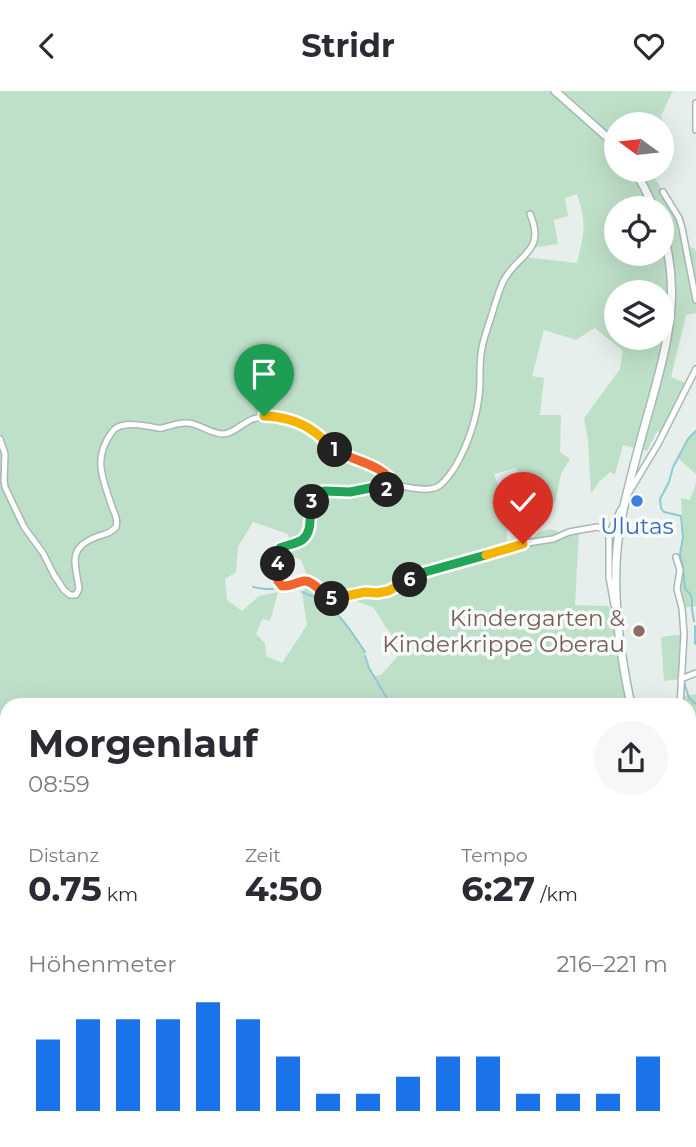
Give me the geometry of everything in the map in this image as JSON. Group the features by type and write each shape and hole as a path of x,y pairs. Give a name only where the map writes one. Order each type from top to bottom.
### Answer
{"main road":[{"path":"555,91 604,134"},
{"path":"630,698 617,615 619,537 627,496 666,348 671,318 670,266"}],"street":[{"path":"696,103 696,130"},
{"path":"663,192 682,227 696,300"},
{"path":"530,214 535,227 535,239 504,280 484,338 480,393 475,418 457,463 444,482 430,489 395,485 386,490 370,488 350,492 320,492 312,501 306,537 279,550 278,577 280,584 288,587 305,580 311,582 330,599 336,599 365,592 388,591 425,572 514,545 553,539 569,532 597,527 610,531"},
{"path":"617,615 609,577 610,531 696,369"},
{"path":"0,439 5,454 4,481 19,517 64,590 73,595 76,595 79,589 74,564 76,551 87,541 111,532 116,527 116,517 99,460 106,441 113,430 121,425 144,425 159,429 188,423 222,434 230,433 253,418 282,418 311,429 332,448 377,468 395,485"},
{"path":"676,557 680,570 677,589 684,634 680,698"},
{"path":"681,679 696,673"}],"green space":[{"path":"0,91 673,91 663,112 604,112 604,182 657,182 666,196 604,196 604,266 674,266 674,210 679,218 686,246 694,248 696,252 696,286 693,286 696,313 686,315 671,377 688,384 664,434 657,431 647,451 623,445 615,474 610,472 591,494 584,418 620,369 622,350 674,350 674,280 604,280 604,335 595,328 576,340 544,330 532,376 544,378 540,415 561,415 560,452 570,459 561,474 555,503 515,468 494,474 508,511 507,540 534,537 539,532 551,529 559,532 579,530 575,605 608,606 617,615 630,698 0,698 0,444 3,457 2,483 26,535 6,483 5,447 0,434","holes":["577,194 582,213 583,236 577,263 524,257 530,248 558,244 554,220 568,216 565,198","253,522 288,534 292,556 301,560 310,584 302,592 307,625 282,663 266,656 265,643 256,634 262,619 270,621 278,592 259,596 242,611 227,600 225,579 236,572 238,547","346,597 374,608 403,650 381,675 374,676 366,662 364,649 338,613 323,603"]},
{"path":"696,431 696,474 678,458 688,439"},
{"path":"696,483 696,606 682,608 678,594 683,537 681,498 690,500"},
{"path":"684,634 681,679 664,681 661,637"},
{"path":"696,694 696,698 684,698"}],"waterway":[{"path":"694,621 691,595 685,589 680,554 683,537 681,516 664,512 660,499 673,467 688,439 696,431"},
{"path":"253,587 273,589"},
{"path":"302,592 332,609 365,652"},
{"path":"695,626 695,644"},
{"path":"365,656 387,698"},
{"path":"684,682 689,698"},
{"path":"696,723 696,730"}],"place":[{"name":"Ulutas","path":"637,501"},
{"name":"Kindergarten & Kinderkrippe Oberau","path":"639,631"}],"route":[{"path":"264,416 290,420 311,429 332,448 377,468 395,485 386,490 370,488 350,492 320,492 312,501 306,537 280,548 278,552 278,581 282,586 288,587 305,580 330,599 365,592 377,593 388,591 425,572 523,544"}]}
